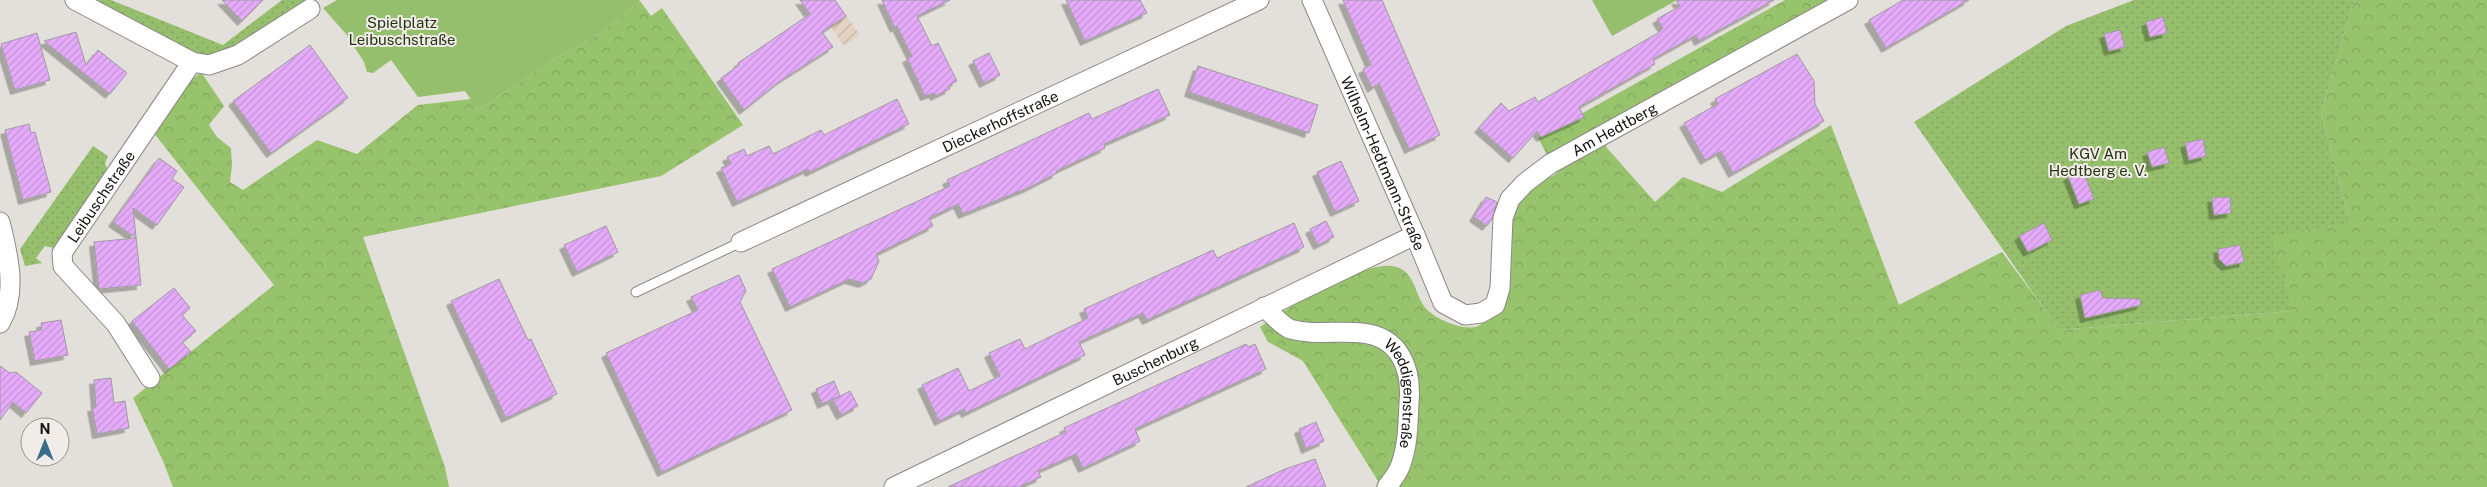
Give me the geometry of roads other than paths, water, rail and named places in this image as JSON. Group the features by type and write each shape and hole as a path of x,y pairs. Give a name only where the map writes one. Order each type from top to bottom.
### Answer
{"street":[{"path":"75,0 192,62 209,65 238,55 310,9"},
{"name":"Dieckerhoffstraße","path":"741,242 1259,0"},
{"name":"Wilhelm-Hedtmann-Straße","path":"1312,0 1443,303 1465,315"},
{"name":"Am Hedtberg","path":"1465,315 1480,313 1494,305 1500,288 1504,218 1510,199 1525,183 1550,164 1848,0"},
{"name":"Leibuschstraße","path":"150,378 116,324 63,266 62,253 192,62"},
{"path":"0,222 8,250 9,290 6,313 0,323"},
{"name":"Buschenburg","path":"894,487 1415,235"},
{"name":"Weddigenstraße","path":"1264,307 1288,328 1310,333 1363,333 1380,337 1393,346 1404,360 1409,374 1410,394 1407,440 1401,465 1387,487"}],"lane":[{"path":"636,292 741,242"}],"park label":[{"name":"Spielplatz Leibuschstraße","path":"402,30"},
{"name":"KGV Am Hedtberg e. V.","path":"2098,162"}]}
